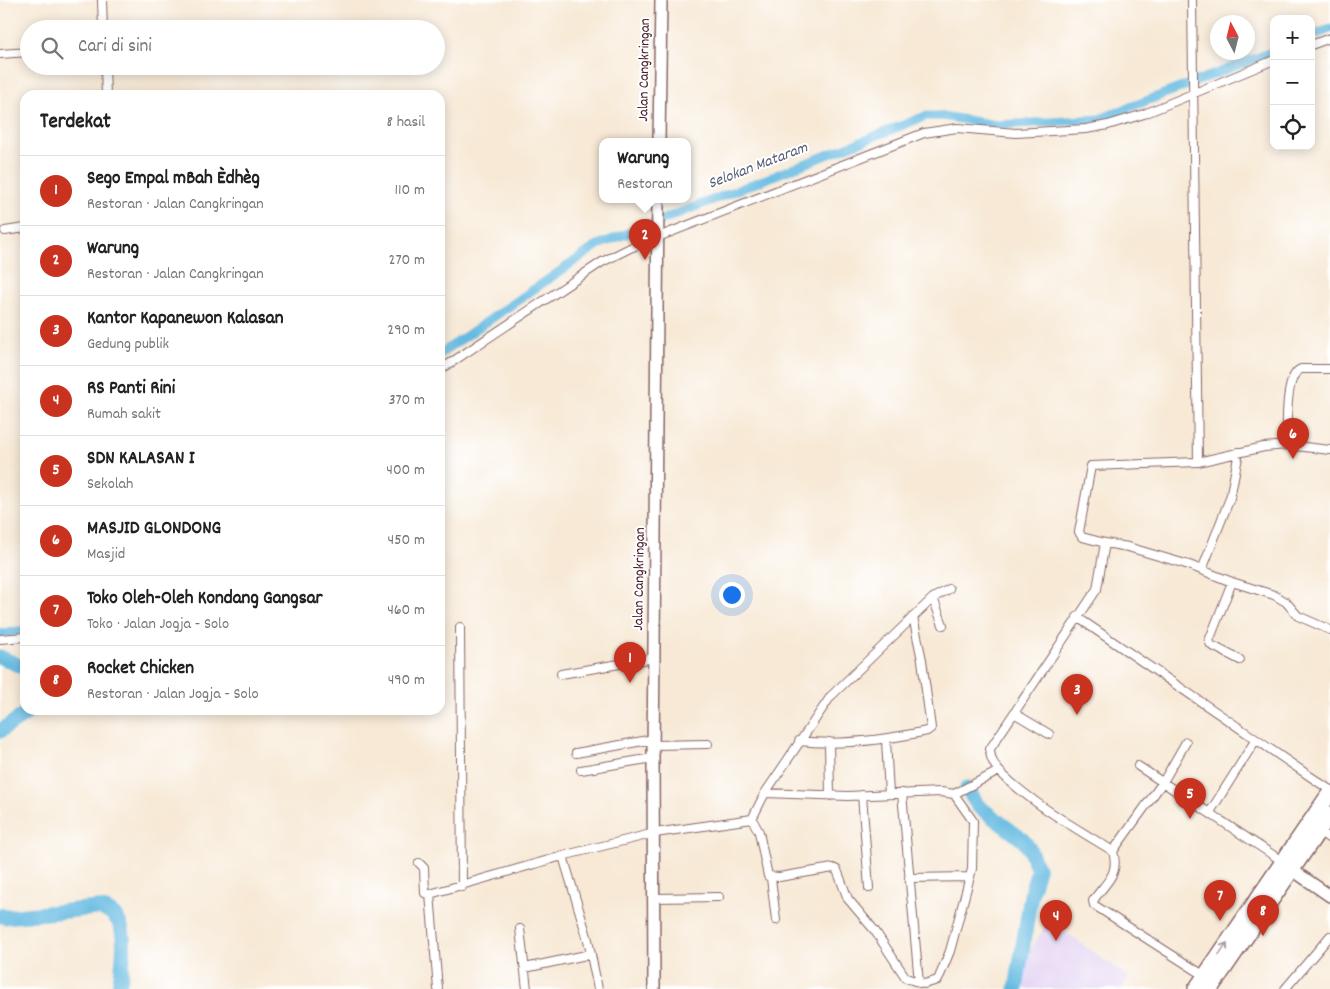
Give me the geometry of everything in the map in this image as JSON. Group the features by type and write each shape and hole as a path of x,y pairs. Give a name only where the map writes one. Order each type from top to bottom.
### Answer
{"highway":[{"path":"1196,989 1207,982 1287,865 1329,796"},
{"path":"1287,865 1324,835 1330,814"}],"main road":[{"name":"Jalan Cangkringan","path":"659,138 661,0"},
{"name":"Jalan Cangkringan","path":"654,989 655,833 653,742 658,203"},
{"path":"1287,865 1330,896"}],"street":[{"path":"102,0 103,20"},
{"path":"1192,0 1198,462"},
{"path":"1315,44 1330,38"},
{"path":"0,54 20,53"},
{"path":"445,367 594,267 630,248 882,147 924,132 957,128 1016,133 1086,129 1108,125 1193,89 1270,61"},
{"path":"105,75 106,90"},
{"path":"5,231 20,229"},
{"path":"1287,445 1287,413 1292,378 1301,369 1330,369"},
{"path":"1330,450 1287,445 1239,452 1198,462 1091,466 1079,532 1082,537 1128,547 1274,595 1286,602 1298,616 1330,630"},
{"path":"1202,570 1230,498 1239,452"},
{"path":"1105,543 1097,590 1077,617 990,749 990,758 999,771 1056,816 1113,851 1116,860 1114,871 1093,900 1094,906 1207,982"},
{"path":"1232,582 1210,641 1211,645 1240,660"},
{"path":"752,818 765,793 831,696 933,598 949,589"},
{"path":"933,598 943,624"},
{"path":"799,741 886,740 927,731 931,728 922,660 913,617"},
{"path":"1077,617 1256,741 1329,796"},
{"path":"460,628 462,887"},
{"path":"0,639 20,637"},
{"path":"561,674 654,658"},
{"path":"1014,713 1049,734"},
{"path":"886,740 889,794"},
{"path":"1210,812 1256,741"},
{"path":"576,753 653,742 708,744"},
{"path":"829,742 830,796"},
{"path":"1113,851 1162,782 1186,742"},
{"path":"581,770 653,758"},
{"path":"1138,766 1210,812 1287,865"},
{"path":"765,793 830,796 941,792 954,794 999,771"},
{"path":"902,793 919,983"},
{"path":"771,878 833,868 837,870 852,904 875,931 903,974 912,981 919,983 931,983 938,980 950,951 970,877 974,828 970,815 954,794"},
{"path":"862,796 868,888"},
{"path":"419,863 424,868 425,893 430,894 462,887 563,856 655,833 752,818"},
{"path":"752,818 759,832 766,874 771,878 776,920"},
{"path":"563,856 591,954 598,989"},
{"path":"909,878 970,877"},
{"path":"430,894 438,989"},
{"path":"654,898 719,897"},
{"path":"520,929 527,989"},
{"path":"1285,989 1330,936"},
{"path":"525,968 591,954"}],"shaded area":[{"path":"1049,921 1129,977 1121,989 1018,989 1023,970 1023,960"}],"waterway":[{"name":"Selokan Mataram","path":"1315,35 1330,29"},
{"name":"Selokan Mataram","path":"445,351 598,245 926,116 942,116 997,125 1100,119 1270,53"},
{"name":"Selokan Mataram","path":"0,634 20,631"},
{"path":"0,657 20,666"},
{"path":"0,731 24,715"},
{"path":"967,788 978,806 1023,840 1029,848 1038,870 1032,889 1016,989"},
{"path":"0,915 5,917 97,908 109,912 117,919 123,940 119,989"}],"place":[{"name":"Warung","path":"645,260"},
{"name":"MASJID GLONDONG","path":"1293,459"},
{"name":"Sego Empal mBah Èdhèg","path":"630,683"},
{"name":"Kantor Kapanewon Kalasan","path":"1077,715"},
{"name":"SDN KALASAN I","path":"1190,819"},
{"name":"Toko Oleh-Oleh Kondang Gangsar","path":"1220,921"},
{"name":"Rocket Chicken","path":"1263,936"},
{"name":"RS Panti Rini","path":"1056,941"}]}
